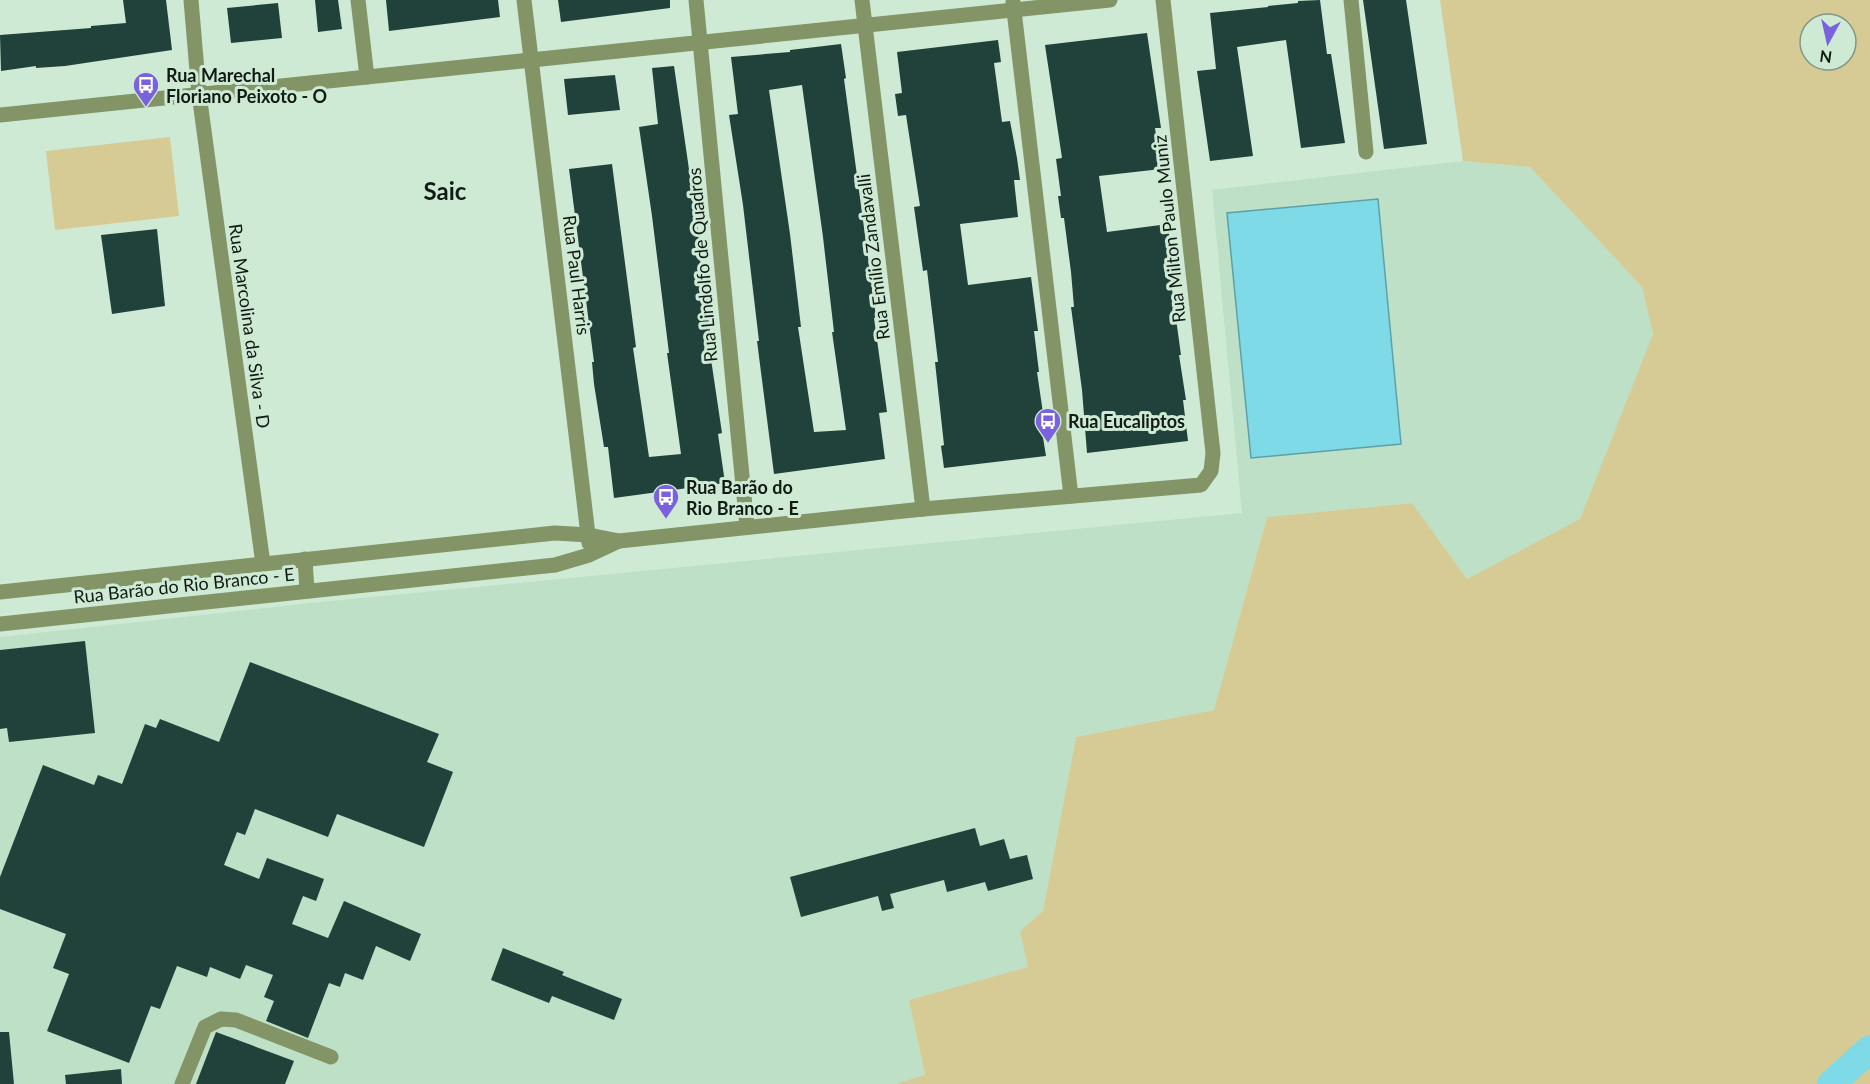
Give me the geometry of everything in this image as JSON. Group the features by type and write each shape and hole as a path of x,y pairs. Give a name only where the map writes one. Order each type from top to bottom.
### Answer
{"street":[{"name":"Rua Marcolina da Silva - D","path":"191,0 200,93 263,564"},
{"path":"358,0 367,76"},
{"name":"Rua Paul Harris","path":"525,0 589,535 589,555"},
{"name":"Rua Lindolfo de Quadros","path":"696,0 747,527"},
{"name":"Rua Emílio Zandavalli","path":"862,0 923,509"},
{"path":"0,115 865,25 1013,5 1110,0"},
{"name":"Rua Milton Paulo Muniz","path":"1163,0 1213,453"},
{"path":"1351,0 1365,152"},
{"path":"1013,5 1071,496"},
{"name":"Rua Barão do Rio Branco - E","path":"0,592 555,533 589,535 619,541 923,509 1201,485 1211,471 1213,453"},
{"name":"Rua Barão do Rio Branco - E","path":"0,624 555,565 589,555 619,541"},
{"path":"305,559 307,591"},
{"path":"182,1084 205,1027 221,1019 236,1020 331,1057"}],"shaded area":[{"path":"1440,0 1870,0 1870,1084 895,1084 925,1075 909,1000 1028,967 1020,931 1043,911 1076,737 1214,710 1267,517 1412,503 1467,579 1580,519 1653,334 1642,287 1530,167 1463,161"},
{"path":"170,137 179,216 55,230 46,151"},
{"path":"1463,161 1530,167 1642,287 1653,334 1580,520 1467,579 1412,503 1267,517 1214,710 1076,737 1043,911 1020,931 1029,967 909,1000 925,1076 895,1084 0,1084 0,637 310,603 1242,513 1212,190"}],"water":[{"path":"1378,199 1401,444 1251,458 1227,213"}],"building":[{"path":"123,0 166,0 172,50 65,66 36,68 36,66 1,71 0,35 126,23"},
{"path":"315,0 338,0 342,29 318,32"},
{"path":"386,0 498,0 500,17 389,31"},
{"path":"558,0 670,0 670,8 561,22"},
{"path":"1320,0 1327,54 1331,54 1345,143 1301,148 1286,40 1237,47 1253,156 1210,161 1197,71 1216,69 1210,13"},
{"path":"1363,0 1406,0 1427,144 1384,149"},
{"path":"278,3 282,38 231,43 227,8"},
{"path":"1147,33 1161,128 1155,128 1161,169 1099,176 1107,232 1168,224 1174,282 1171,282 1186,400 1183,400 1188,441 1087,453 1082,390 1071,307 1074,307 1071,272 1064,218 1061,218 1058,196 1061,196 1056,159 1062,158 1045,45"},
{"path":"998,40 1001,62 994,63 1002,122 1010,121 1017,158 1020,180 1014,180 1018,217 960,224 968,285 1031,277 1038,331 1034,331 1039,372 1037,372 1043,413 1039,413 1046,456 944,468 941,446 944,445 935,362 938,362 927,270 923,271 914,207 920,206 906,115 898,116 895,94 902,93 897,52"},
{"path":"841,44 887,412 879,413 885,459 774,474 743,205 729,115 738,114 731,57 790,52 790,50","holes":["802,85 834,332 832,332 846,430 814,432 798,327 801,327 790,234 769,90"]},
{"path":"674,66 700,245 698,245 711,338 708,339 722,433 718,434 725,483 614,498 608,447 604,447 594,384 592,362 594,362 569,169 612,164 636,347 633,348 649,457 681,454 639,127 658,124 652,68"},
{"path":"615,75 620,110 568,115 564,79"},
{"path":"157,229 165,306 112,314 101,235"},
{"path":"85,641 95,733 9,742 7,728 0,729 0,650"},
{"path":"250,662 439,734 427,762 453,772 424,847 337,814 328,837 255,809 245,835 237,832 224,865 259,879 267,858 324,879 316,901 303,896 292,924 328,938 344,901 421,934 410,961 376,946 363,980 345,973 340,987 329,983 308,1038 266,1021 274,1001 264,997 273,975 246,965 240,979 210,967 207,977 177,966 160,1009 151,1006 129,1063 47,1031 69,974 53,968 66,934 0,909 0,877 43,765 94,785 98,775 122,784 145,724 156,728 160,719 219,742"},
{"path":"975,828 980,846 1004,839 1010,859 1027,855 1033,879 988,891 985,882 947,892 944,880 890,894 894,908 882,911 878,896 801,917 790,877"},
{"path":"503,948 564,972 562,975 622,999 614,1020 552,996 549,1003 491,980"},
{"path":"0,1032 9,1032 14,1084 0,1084"},
{"path":"216,1032 294,1061 285,1084 196,1084"},
{"path":"121,1069 122,1084 66,1084 65,1075"}],"waterway":[{"path":"1831,1084 1870,1049"}],"place":[{"name":"Rua Marechal Floriano Peixoto - O","path":"146,108"},
{"name":"Rua Eucaliptos","path":"1048,444"},
{"name":"Rua Barão do Rio Branco - E","path":"666,520"}],"district":[{"name":"Saic","path":"445,190"}]}
